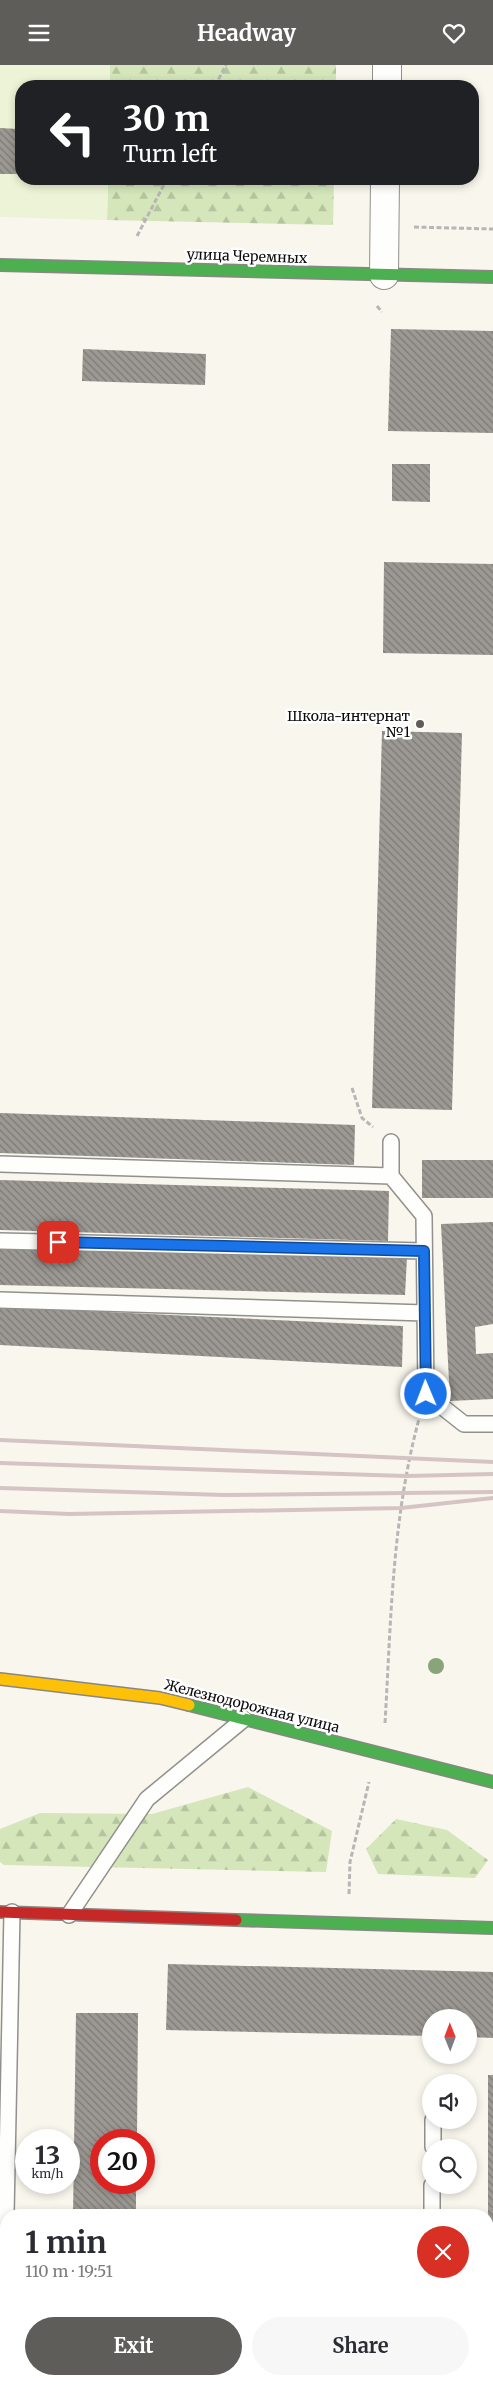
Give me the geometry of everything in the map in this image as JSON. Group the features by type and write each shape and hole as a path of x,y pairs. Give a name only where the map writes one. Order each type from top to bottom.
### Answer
{"street":[{"path":"387,80 388,65"},
{"path":"384,275 385,185"},
{"name":"улица Черемных","path":"0,265 493,277"},
{"name":"Железнодорожная улица","path":"0,1679 160,1698 493,1782"},
{"path":"6,1912 493,1928"}],"lane":[{"path":"391,1142 391,1176 424,1216 426,1394 464,1424 493,1424"},
{"path":"0,1163 391,1176"},
{"path":"0,1241 424,1251"},
{"path":"0,1300 425,1313"},
{"path":"69,1915 147,1799 244,1719"},
{"path":"5,2209 6,1912"},
{"path":"432,2194 432,2209"}],"path":[{"path":"218,80 226,65"},
{"path":"137,237 164,185"},
{"path":"384,226 493,229"},
{"path":"128,236 147,237"},
{"path":"352,1088 362,1118 391,1142"},
{"path":"384,1723 391,1604 409,1458 426,1394"},
{"path":"348,1923 350,1862 369,1782"}],"green space":[{"path":"0,65 110,65 110,80 15,80 15,185 108,185 107,220 0,217"},
{"path":"110,65 336,65 336,80 110,80"},
{"path":"108,185 334,185 333,225 107,220"},
{"path":"248,1787 332,1831 326,1872 4,1865 0,1862 0,1829 40,1813 152,1814"},
{"path":"396,1819 447,1830 488,1860 475,1878 378,1874 366,1849"}],"building":[{"path":"0,128 15,129 15,174 0,174"},
{"path":"391,329 493,331 493,433 388,431"},
{"path":"83,349 206,354 205,385 82,381"},
{"path":"392,464 430,464 430,502 392,501"},
{"path":"384,562 493,564 493,655 383,653"},
{"path":"382,731 462,733 452,1110 372,1108"},
{"path":"0,1113 355,1125 354,1165 0,1153"},
{"path":"422,1160 493,1160 493,1198 422,1198"},
{"path":"0,1180 389,1191 388,1241 0,1230"},
{"path":"493,1222 493,1324 475,1327 476,1354 493,1353 493,1399 450,1401 441,1224"},
{"path":"0,1247 407,1257 405,1295 0,1285"},
{"path":"0,1307 403,1326 402,1367 0,1345"},
{"path":"168,1964 493,1972 493,2038 478,2037 478,2009 422,2009 422,2036 166,2030"},
{"path":"76,2013 138,2013 137,2129 90,2129 90,2194 136,2194 136,2209 73,2209 73,2194 80,2194 80,2129 74,2129"},
{"path":"488,2075 493,2075 493,2209 488,2209"}],"railway":[{"path":"0,1440 493,1462"},
{"path":"0,1463 406,1476 493,1474"},
{"path":"0,1488 224,1495 492,1492"},
{"path":"0,1511 69,1514 401,1508 493,1498"}],"traffic: fast":[{"path":"0,265 493,277"},
{"path":"189,1705 493,1782"},
{"path":"236,1920 493,1928"}],"traffic: slow":[{"path":"0,1679 160,1698 189,1705"}],"traffic: jam":[{"path":"0,1912 236,1920"}],"place":[{"name":"Школа-интернат №1","path":"420,724"}],"route":[{"path":"58,1242 424,1251 426,1394"}]}
